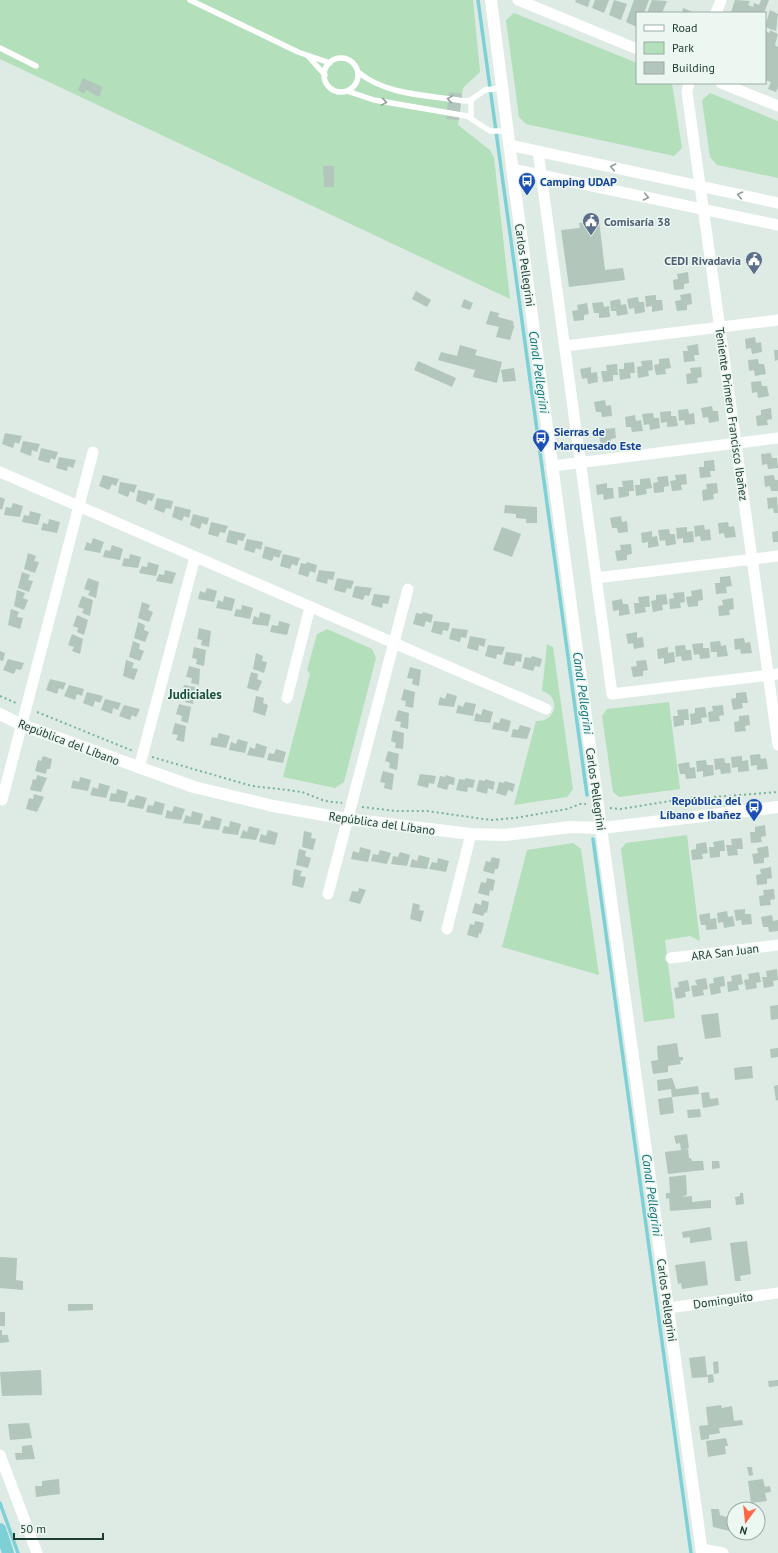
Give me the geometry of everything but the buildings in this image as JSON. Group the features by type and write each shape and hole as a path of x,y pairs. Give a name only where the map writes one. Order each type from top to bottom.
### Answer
{"main road":[{"name":"Carlos Pellegrini","path":"492,0 497,88 504,131 509,145 598,806 702,1551"},
{"name":"República del Líbano","path":"0,714 22,725 194,787 273,806 347,819 471,834 505,835 570,827 602,828 778,807"}],"street":[{"path":"518,0 636,49"},
{"path":"716,12 721,0"},
{"name":"Teniente Primero Francisco Ibañez","path":"689,84 687,92 752,559 773,674 778,745"},
{"path":"723,84 778,106"},
{"path":"509,145 778,203"},
{"path":"538,151 612,694 773,674"},
{"path":"512,169 778,225"},
{"path":"564,346 778,320"},
{"path":"552,466 778,438"},
{"path":"2,800 93,452"},
{"path":"0,472 546,710"},
{"path":"596,578 778,556"},
{"path":"139,768 195,557"},
{"path":"328,894 408,589"},
{"path":"287,698 310,607"},
{"path":"447,929 471,834"},
{"name":"ARA San Juan","path":"671,958 778,945"},
{"name":"Dominguito","path":"668,1308 778,1293"},
{"path":"0,1455 37,1553"},
{"path":"702,1551 723,1553"}],"lane":[{"path":"190,0 308,56 330,63"},
{"path":"0,48 36,66"},
{"path":"308,56 325,75"},
{"path":"497,88 485,90 471,100 466,101 391,90 378,85 358,72 354,64 345,59 334,60 330,63 326,67 325,75 327,84 330,88 336,91 347,91 374,100 471,117 493,132 504,131"},
{"path":"347,91 356,84 358,72"},
{"path":"471,100 471,117"}],"path":[{"path":"0,696 143,754 252,786 302,792 325,801 396,811 427,811 491,820 567,809 580,804 621,809 676,800 778,792"}],"green space":[{"path":"0,0 473,0 480,72 463,88 458,125 490,150 494,158 510,299 0,59"},
{"path":"514,13 636,63 636,84 672,84 682,148 674,156 526,124 519,117 506,20"},
{"path":"710,93 778,121 778,178 717,165 710,157 702,100"},
{"path":"327,629 372,649 376,658 344,782 335,788 283,777 310,674 307,670 317,634"},
{"path":"547,644 553,647 573,789 567,797 514,805 536,721 548,718 554,709 552,698 542,691"},
{"path":"669,702 680,789 619,797 613,792 602,716 607,709"},
{"path":"687,835 700,941 690,936 665,940 675,1018 644,1022 621,849 626,843"},
{"path":"573,843 581,849 599,975 502,947 527,850"}],"waterway":[{"name":"Canal Pellegrini","path":"478,0 587,795"},
{"name":"Canal Pellegrini","path":"593,839 691,1553"},
{"path":"0,1503 18,1553"},
{"path":"0,1529 8,1553"}],"place":[{"name":"Camping UDAP","path":"527,196"},
{"name":"Comisaría 38","path":"591,236"},
{"name":"CEDI Rivadavia","path":"754,275"},
{"name":"Sierras de Marquesado Este","path":"541,453"},
{"name":"República del Líbano e Ibañez","path":"754,822"}],"district":[{"name":"Judiciales","path":"195,694"}]}
